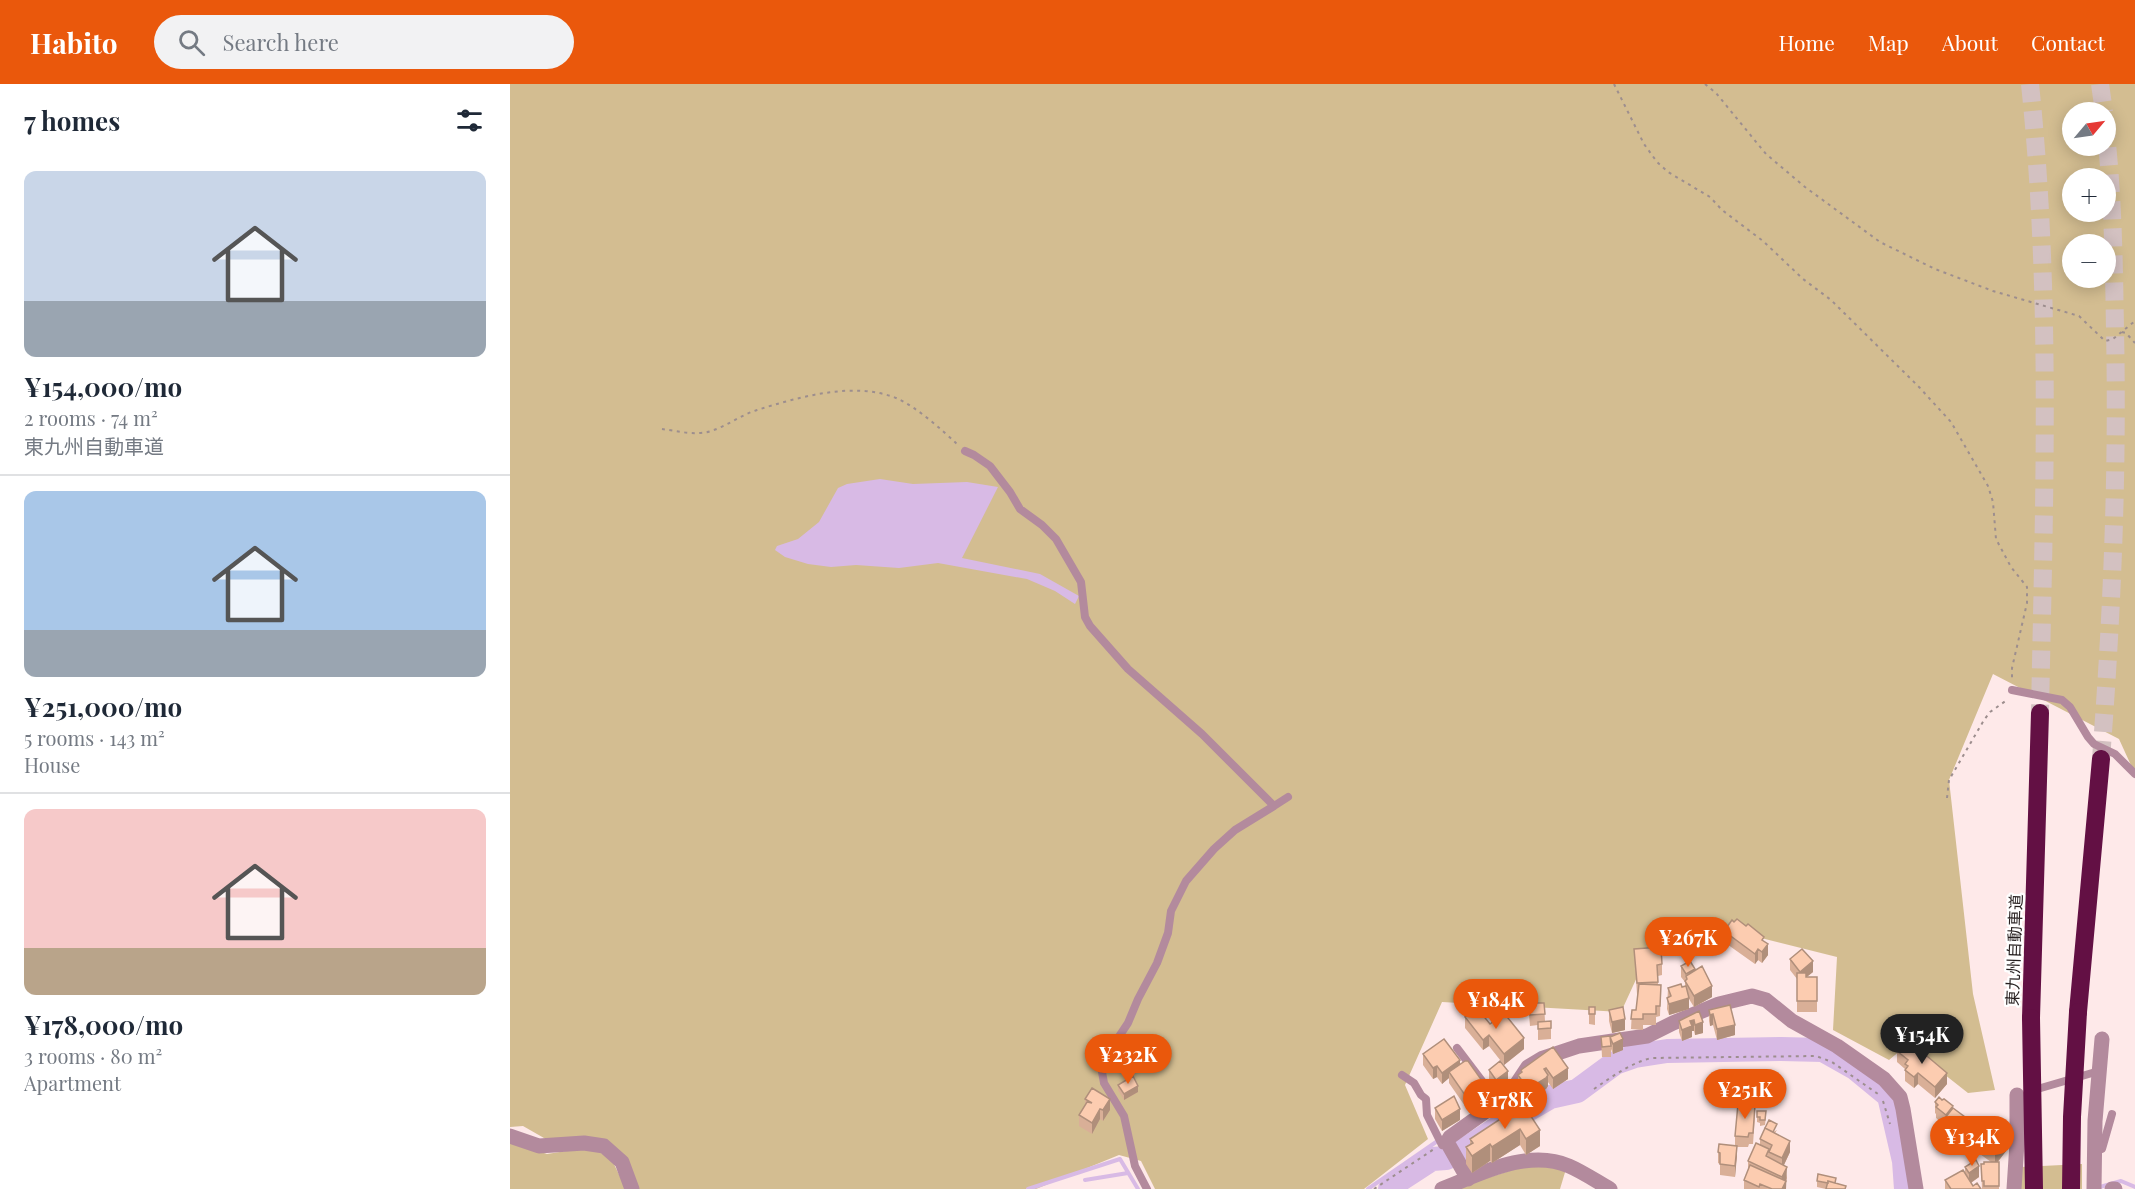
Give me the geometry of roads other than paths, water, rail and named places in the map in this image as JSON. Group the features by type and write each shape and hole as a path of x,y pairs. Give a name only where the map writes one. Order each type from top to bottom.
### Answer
{"highway":[{"name":"東九州自動車道","path":"2034,1189 2031,1018 2040,713"},
{"path":"2071,1189 2072,1118 2078,1012 2101,759"}],"street":[{"path":"1468,1179 1446,1147 1450,1137 1496,1101 1510,1094 1528,1067 1543,1058 1579,1046 1647,1036 1719,1004 1752,996 1766,1000 1792,1021 1837,1046 1891,1085 1900,1097 1903,1109 1916,1189"},
{"path":"2094,1189 2099,1071 2103,1039"},
{"path":"2014,1189 2017,1095"},
{"path":"510,1136 539,1146 584,1143 604,1146 622,1162 632,1189"},
{"path":"1442,1189 1503,1165 1534,1160 1568,1165 1610,1189"}],"lane":[{"path":"965,451 990,466 1011,492 1020,509 1056,539 1081,582 1085,617 1090,626 1128,669 1202,734 1274,807"},
{"path":"2012,690 2062,700 2070,707 2094,744 2115,754 2135,774"},
{"path":"1147,1189 1136,1166 1124,1116 1104,1083 1102,1072 1114,1044 1128,1023 1157,963 1168,933 1171,911 1186,881 1199,863 1228,836 1288,797"},
{"path":"1457,1048 1496,1101"},
{"path":"2017,1095 2099,1071"},
{"path":"1402,1075 1414,1083 1426,1099 1427,1115 1446,1147"},
{"path":"2095,1151 2102,1149 2112,1114"}],"waterway":[{"path":"1390,1189 1395,1183 1432,1159 1446,1158 1466,1149 1550,1097 1577,1091 1615,1063 1635,1056 1667,1051 1781,1049 1823,1050 1855,1068 1889,1096 1904,1161 1906,1189"},
{"path":"1368,1189 1439,1140"},
{"path":"1028,1189 1120,1159 1138,1189"},
{"path":"1085,1180 1128,1173"},
{"path":"2100,1187 2121,1181 2135,1187"}],"tunnel":[{"path":"2030,84 2037,162 2044,319 2045,398 2040,713"},
{"path":"2100,84 2103,102"},
{"path":"2101,759 2111,598 2116,438 2114,257 2108,156"}]}
